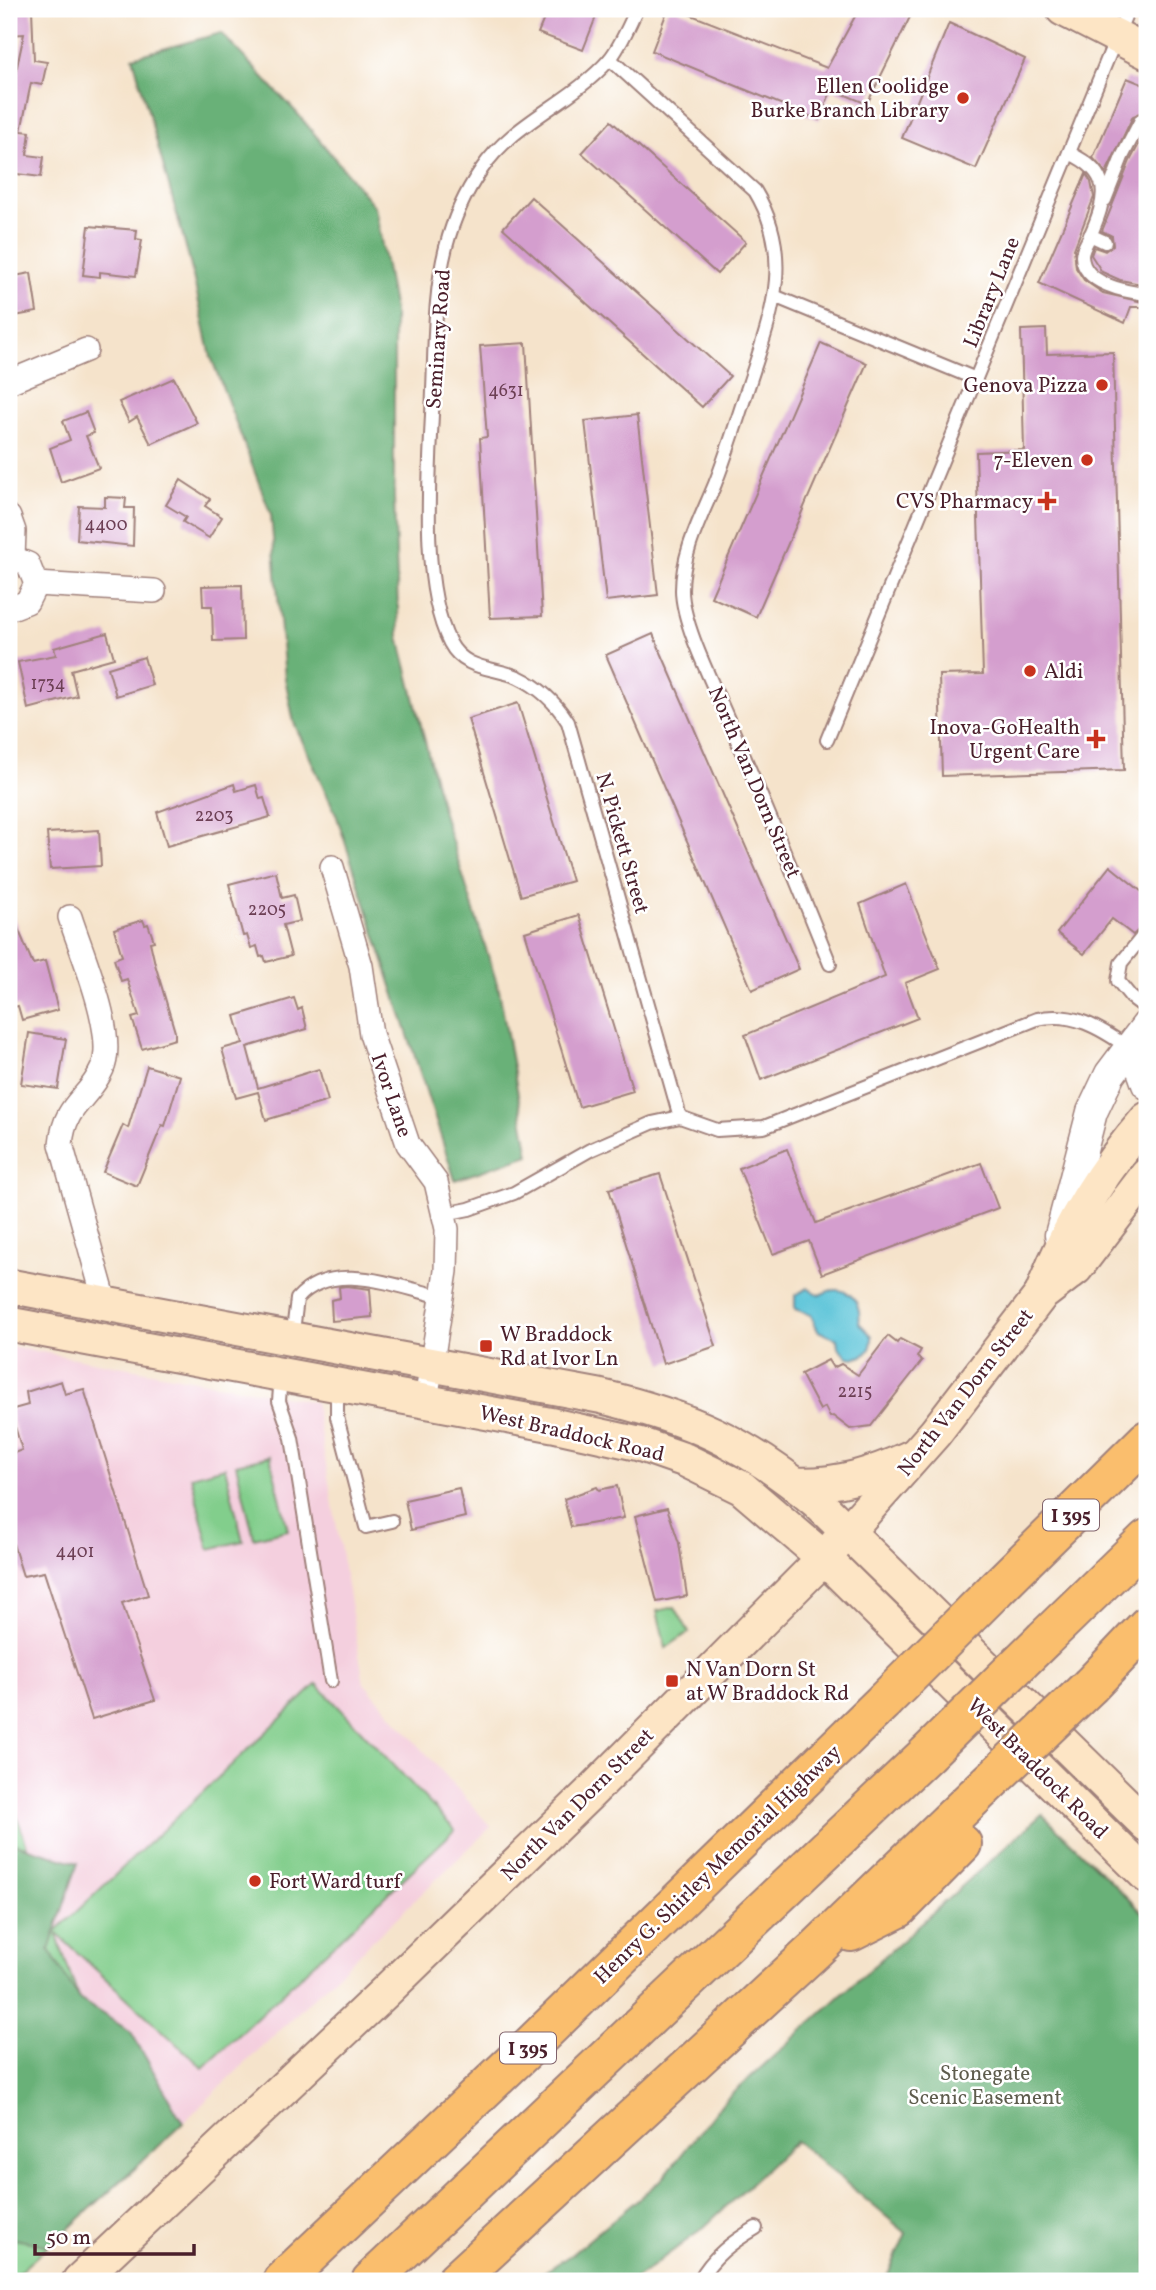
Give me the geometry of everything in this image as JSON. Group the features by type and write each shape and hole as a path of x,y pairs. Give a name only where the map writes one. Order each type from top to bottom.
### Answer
{"highway":[{"name":"Henry G. Shirley Memorial Highway","path":"282,2281 529,2047 1147,1440"},
{"path":"371,2281 927,1754 1142,1544"},
{"path":"456,2281 815,1950 899,1908 984,1804 1100,1692 1147,1626"},
{"path":"1100,1692 1147,1662"}],"main road":[{"path":"1063,9 1121,26 1147,52"},
{"name":"North Van Dorn Street","path":"1041,1295 1056,1255 1097,1186 1147,1119"},
{"name":"North Van Dorn Street","path":"79,2281 444,1935 824,1558 917,1455 1041,1295 1076,1268 1147,1175"},
{"name":"West Braddock Road","path":"9,1286 660,1410 732,1441 795,1484 848,1533 1147,1825"},
{"name":"West Braddock Road","path":"9,1324 426,1401 639,1444 685,1460 742,1489 824,1558 1147,1876"},
{"path":"795,1484 821,1485 856,1478 917,1455"}],"street":[{"path":"9,382 86,350"},
{"path":"9,517 14,531 11,559 28,564 36,584 27,602 15,609 9,609"},
{"path":"36,584 154,591"},
{"name":"Ivor Lane","path":"332,867 360,965 371,1034 408,1144 436,1182 444,1214 448,1249 426,1401"},
{"path":"70,917 105,1031 107,1059 101,1073 72,1107 63,1127 61,1144 106,1305"},
{"path":"1138,1037 1137,1056 1147,1084"},
{"path":"1041,1295 1066,1216 1092,1112 1110,1074 1138,1037"}],"lane":[{"name":"Seminary Road","path":"450,643 440,613 432,562 430,468 437,295 446,247 465,195 501,144 570,95 610,59 637,9"},
{"name":"Library Lane","path":"827,740 1121,26"},
{"path":"610,59 755,191 768,213 774,237 777,260 774,296 976,379"},
{"path":"1147,120 1141,120 1122,157 1082,254 1086,270 1099,282 1147,294"},
{"path":"1069,153 1091,163 1101,181 1104,203"},
{"path":"1090,235 1105,242"},
{"name":"North Van Dorn Street","path":"774,296 773,309 722,465 688,550 683,599 712,680 830,964"},
{"name":"N. Pickett Street","path":"450,643 460,657 485,670 516,676 528,683 550,698 568,723 680,1117"},
{"path":"1147,931 1121,962 1118,981 1131,997 1147,1009"},
{"path":"444,1214 469,1209 513,1193 620,1135 680,1117 717,1130 764,1127 1037,1019 1054,1015 1138,1037"},
{"path":"292,1339 297,1299 318,1280 354,1278 443,1297"},
{"path":"281,1374 279,1401 292,1438 331,1681"},
{"path":"337,1385 337,1417 366,1527 392,1521"},
{"path":"699,2281 706,2267 732,2242 756,2228"}],"shaded area":[{"path":"9,1346 315,1402 364,1683 491,1827 137,2167 9,1793"}],"green space":[{"path":"221,33 297,113 375,207 394,311 394,498 399,637 443,813 499,990 529,1155 455,1180 336,814 294,723 285,678 271,515 211,357 189,258 133,57"},
{"path":"270,1456 288,1530 254,1538 236,1464"},
{"path":"225,1467 243,1541 209,1549 191,1476"},
{"path":"675,1607 689,1632 666,1648 657,1611"},
{"name":"Fort Ward turf","path":"317,1684 455,1830 203,2068 56,1933 137,2167 9,2281 9,1793 56,1931"},
{"name":"Stonegate Scenic Easement","path":"1042,1814 1147,1917 1147,2276 1144,2281 885,2281 906,2233 796,2141 701,2230 632,2281 531,2281 572,2254 662,2179 724,2101"},
{"path":"9,1842 78,1863 49,1950 79,1999 131,2032 183,2123 50,2246 9,2238"}],"water":[{"path":"808,1288 820,1295 828,1291 843,1291 854,1299 858,1306 859,1323 872,1336 871,1346 866,1354 848,1357 838,1347 837,1339 818,1331 811,1315 795,1309 795,1295"}],"building":[{"path":"9,9 32,9 34,60 47,62 42,85 31,83 21,131 30,132 27,155 44,157 41,177 9,173 9,74 15,76 24,34 9,35"},
{"path":"548,9 599,9 583,50 538,33"},
{"path":"668,9 676,9 827,68 859,9 890,9 910,17 867,104 832,89 819,120 652,51"},
{"name":"Ellen Coolidge Burke Branch Library","path":"949,23 1025,59 976,169 902,138"},
{"path":"1127,78 1147,86 1147,111 1133,116 1106,173 1093,158"},
{"path":"611,121 746,242 717,274 582,153"},
{"path":"1147,129 1147,285 1120,280 1102,272 1091,255 1094,247 1105,251 1113,245 1112,236 1102,231 1130,161"},
{"path":"1086,174 1094,197 1074,249 1076,268 1084,280 1103,293 1147,303 1147,307 1131,307 1125,323 1039,283"},
{"path":"531,197 730,376 702,407 503,228"},
{"path":"89,226 137,230 136,239 142,240 136,276 100,272 100,277 83,275"},
{"path":"31,273 37,312 9,317 9,277"},
{"path":"1046,329 1047,354 1113,352 1124,770 942,776 939,675 983,674 976,452 1024,450 1021,330"},
{"path":"526,343 542,616 490,618 480,438 487,437 480,346"},
{"path":"821,343 867,363 756,617 711,597"},
{"path":"174,378 197,423 151,444 137,417 129,422 119,402"},
{"path":"86,412 94,433 86,436 99,468 61,482 50,448 70,440 63,421"},
{"path":"637,415 658,595 606,601 585,421"},
{"path":"181,480 210,499 205,506 222,517 209,538 183,522 186,517 166,505"},
{"path":"105,497 126,498 125,508 134,508 133,546 77,540 79,506 105,507"},
{"path":"242,585 243,640 213,641 212,606 203,606 202,586"},
{"path":"107,633 114,658 71,670 77,696 28,709 18,662 56,655 54,648"},
{"path":"653,634 799,969 752,990 606,655"},
{"path":"144,657 152,685 116,696 108,668"},
{"path":"518,703 572,881 521,896 468,719"},
{"path":"234,784 236,791 256,785 260,799 264,798 270,817 167,846 157,812"},
{"path":"99,830 101,866 50,869 47,833"},
{"path":"1110,866 1147,896 1147,922 1133,935 1112,919 1084,954 1057,933"},
{"path":"276,872 282,898 294,895 300,921 283,925 291,956 266,962 264,956 260,957 257,946 251,948 247,935 243,936 229,884"},
{"path":"906,884 940,969 905,983 918,1018 761,1080 745,1035 885,977 860,904"},
{"path":"9,907 33,964 45,961 58,1010 22,1020 18,1006 9,1008"},
{"path":"579,915 633,1091 579,1107 525,932"},
{"path":"143,920 145,925 148,924 154,941 150,942 175,1039 142,1049 132,1018 139,1016 127,979 121,981 114,959 122,956 114,929"},
{"path":"294,998 298,1010 302,1008 307,1029 247,1047 258,1088 319,1069 328,1101 266,1120 258,1092 236,1098 222,1049 243,1043 235,1016"},
{"path":"29,1033 66,1039 58,1089 21,1084"},
{"path":"147,1066 180,1076 165,1126 162,1125 137,1186 103,1172 123,1125 128,1128"},
{"path":"787,1149 816,1223 981,1163 998,1208 822,1274 809,1241 773,1254 739,1168"},
{"path":"660,1174 716,1346 663,1364 609,1189"},
{"path":"339,1287 370,1289 372,1317 332,1321 331,1300 340,1298"},
{"path":"888,1336 897,1343 900,1339 921,1350 917,1357 922,1361 871,1426 850,1429 833,1416 830,1417 825,1407 820,1410 801,1374 828,1360 833,1368 841,1364 858,1375"},
{"path":"61,1381 65,1394 84,1389 148,1595 122,1603 155,1700 92,1719 44,1572 23,1576 9,1531 9,1455 22,1450 10,1410 28,1405 26,1392"},
{"path":"617,1486 624,1518 571,1527 564,1499 597,1487 599,1490"},
{"path":"459,1488 465,1517 411,1530 405,1500"},
{"path":"667,1508 679,1543 687,1596 657,1602 635,1516"}],"place":[{"name":"Ellen Coolidge Burke Branch Library","path":"963,98"},
{"name":"Genova Pizza","path":"1102,385"},
{"name":"7-Eleven","path":"1087,460"},
{"name":"CVS Pharmacy","path":"1047,501"},
{"name":"Aldi","path":"1030,671"},
{"name":"Inova-GoHealth Urgent Care","path":"1096,739"},
{"name":"W Braddock Rd at Ivor Ln","path":"486,1346"},
{"name":"N Van Dorn St at W Braddock Rd","path":"672,1681"},
{"name":"Fort Ward turf","path":"255,1881"}]}
